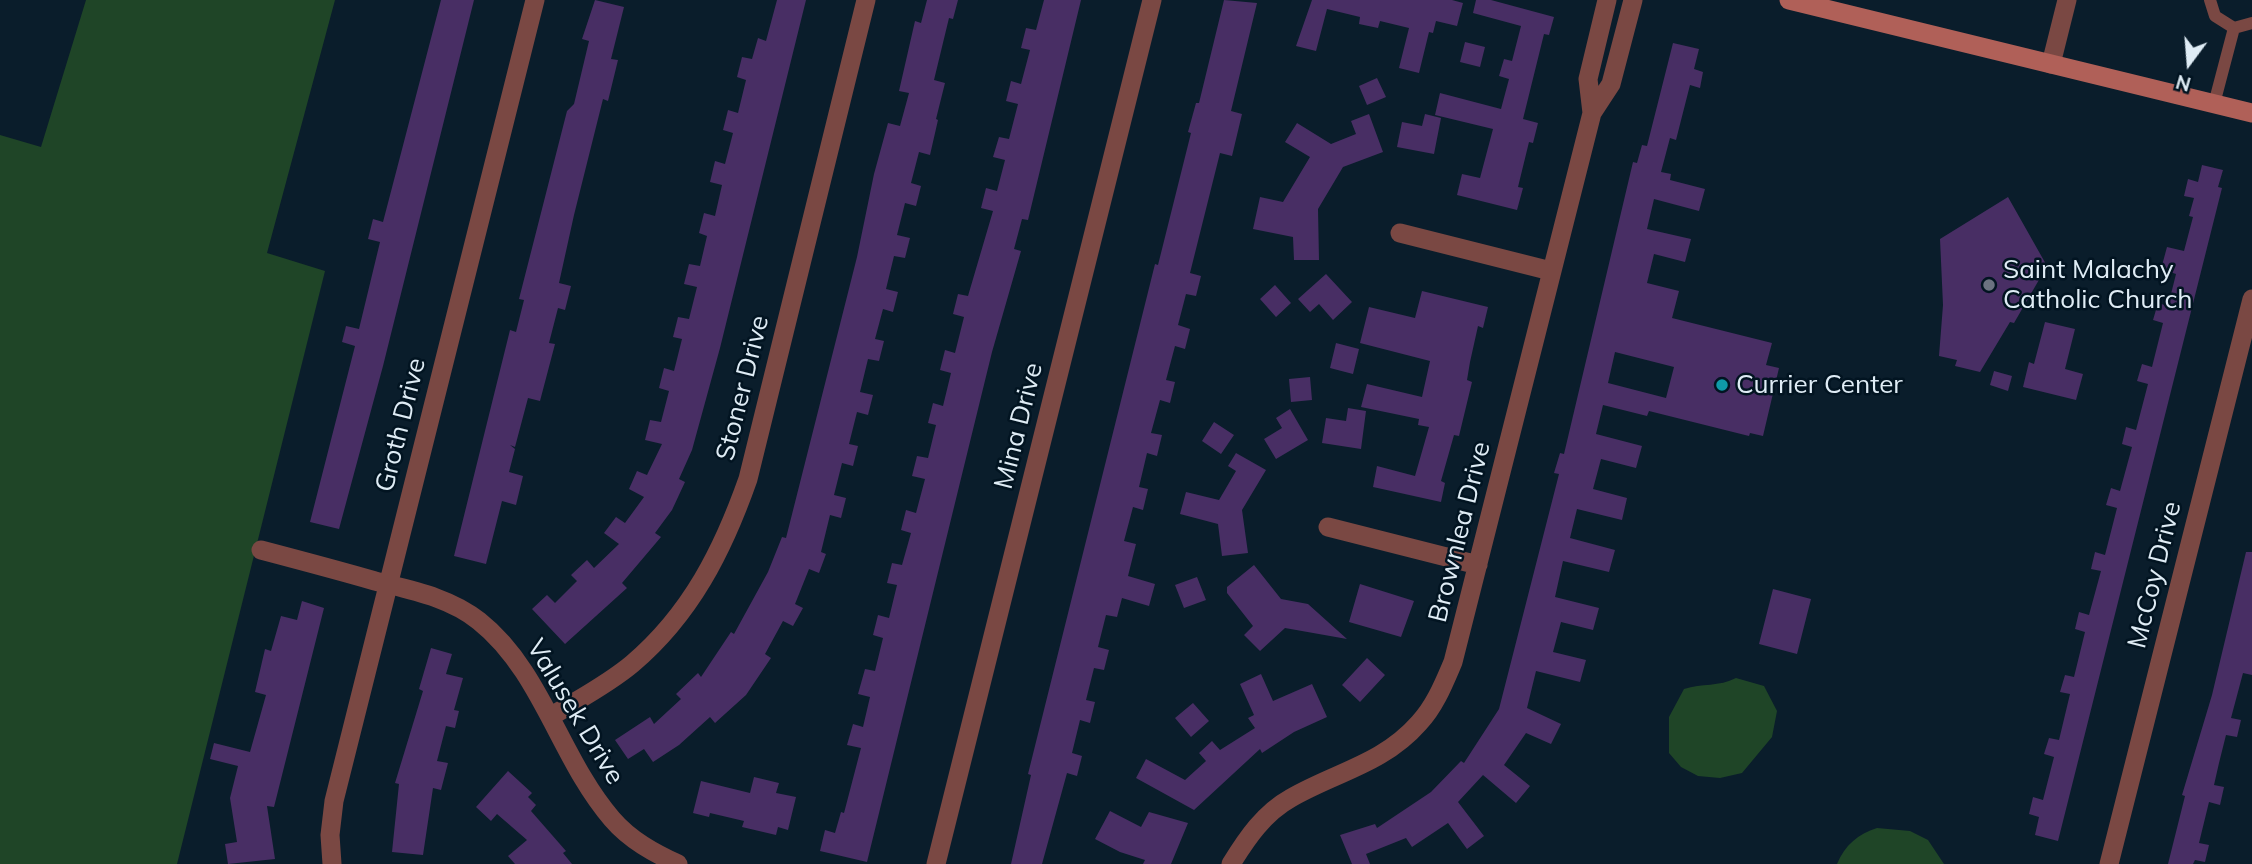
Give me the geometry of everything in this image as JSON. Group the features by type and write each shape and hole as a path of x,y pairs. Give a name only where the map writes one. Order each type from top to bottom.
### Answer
{"main road":[{"path":"1789,0 2252,113"}],"street":[{"name":"Groth Drive","path":"332,864 330,835 334,801 535,0"},
{"name":"Stoner Drive","path":"550,717 630,666 660,638 705,580 733,523 748,479 866,0"},
{"name":"Mina Drive","path":"936,864 1152,0"},
{"name":"Brownlea Drive","path":"1592,113 1588,79 1607,0"},
{"name":"Brownlea Drive","path":"1231,864 1261,821 1289,799 1361,768 1392,748 1419,723 1432,706 1453,662 1592,113 1611,84 1633,0"},
{"path":"2051,64 2067,0"},
{"path":"1401,233 1551,271"},
{"name":"McCoy Drive","path":"2109,864 2252,299"},
{"path":"1328,527 1478,565"},
{"name":"Valusek Drive","path":"261,550 430,595 480,621 503,644 521,669 590,790 613,821 638,842 678,864"}],"lane":[{"path":"2210,0 2215,16 2234,28 2252,23"},
{"path":"2214,104 2234,28"}],"green space":[{"path":"86,0 335,0 267,253 325,271 177,864 0,864 0,135 41,147"},
{"path":"1736,678 1764,686 1777,711 1772,737 1742,773 1720,778 1698,776 1681,767 1669,753 1669,717 1684,689 1723,683"},
{"path":"1877,828 1910,831 1928,840 1944,864 1837,864 1853,841"}],"building":[{"path":"441,0 474,0 383,366 339,529 310,522 355,346 342,342 346,326 359,329 380,242 368,239 373,219 383,222"},
{"path":"595,0 624,7 611,59 618,60 608,101 603,99 574,215 559,283 571,286 565,310 558,308 549,343 555,344 540,401 528,398 515,447 510,445 515,449 509,472 523,476 516,505 502,501 486,564 454,556 510,330 516,332 524,300 519,299 567,111 574,104 589,41 582,39"},
{"path":"777,0 806,0 720,348 692,450 679,479 685,482 672,510 655,533 661,537 622,583 627,588 565,644 532,609 547,595 555,603 577,581 571,575 587,560 594,568 619,544 604,533 616,517 625,523 644,497 629,489 637,471 647,475 662,444 645,440 650,420 661,422 669,391 659,388 664,368 674,371 682,339 673,337 678,317 689,319 697,287 684,284 689,264 700,266 707,236 699,233 704,213 715,216 722,185 710,182 715,161 725,164 733,133 723,130 728,110 738,113 746,80 737,77 742,57 752,59 758,38 766,41"},
{"path":"927,0 958,0 953,19 949,18 934,80 945,83 930,155 919,152 911,183 921,186 916,206 905,203 897,235 910,238 905,258 894,256 886,289 898,292 893,312 883,309 875,339 884,341 879,361 868,359 860,392 873,395 868,415 857,412 849,444 858,446 853,466 842,463 834,495 846,498 841,518 830,515 821,552 826,554 819,573 809,569 795,604 803,608 793,626 783,621 765,654 771,658 746,695 715,723 710,717 679,745 653,762 644,749 628,759 615,740 650,717 654,724 681,699 676,694 698,673 701,677 731,632 734,634 768,572 782,537 786,538 857,257 874,174 888,123 900,126 909,93 899,91 915,21 921,23"},
{"path":"1044,0 1081,0 1028,220 1022,219 1014,249 1021,251 992,352 867,862 820,851 825,830 835,833 841,812 844,813 861,748 847,745 853,724 863,727 870,697 858,694 865,669 875,671 883,638 873,635 878,615 889,618 897,585 887,583 892,563 902,565 911,533 901,530 906,510 916,513 925,479 912,476 917,456 928,458 936,425 928,423 933,403 943,406 951,373 940,370 945,350 955,353 964,317 953,314 958,294 968,296 993,211 981,208 986,188 997,191 1005,160 993,157 999,137 1009,139 1018,104 1006,101 1011,81 1021,84 1030,50 1021,48 1026,28 1036,30"},
{"path":"1224,0 1257,3 1231,111 1242,114 1232,156 1220,153 1190,273 1201,276 1196,296 1186,294 1178,325 1190,329 1185,349 1175,346 1166,380 1175,382 1170,403 1160,400 1151,433 1162,435 1157,456 1147,453 1139,487 1148,489 1143,510 1133,507 1124,541 1136,544 1128,576 1155,584 1149,606 1122,598 1117,617 1106,615 1098,647 1109,650 1104,670 1094,668 1086,700 1095,702 1090,723 1080,720 1072,753 1082,756 1077,776 1067,773 1042,864 1011,864 1031,775 1028,774 1155,264 1158,265 1191,133 1188,132 1196,103 1199,103"},
{"path":"1312,0 1452,0 1463,3 1457,26 1436,21 1433,33 1429,32 1419,73 1399,68 1409,28 1380,21 1378,28 1359,24 1360,17 1327,9 1316,51 1296,46"},
{"path":"1476,0 1491,0 1554,17 1549,35 1544,34 1523,119 1538,123 1533,143 1529,142 1518,187 1523,188 1517,210 1457,195 1462,174 1480,178 1493,129 1435,115 1440,93 1501,109 1509,79 1499,76 1504,59 1512,61 1521,26 1473,13"},
{"path":"1465,42 1485,47 1480,67 1460,62"},
{"path":"1673,43 1699,49 1694,69 1703,72 1700,88 1690,85 1676,140 1670,138 1661,172 1671,174 1670,180 1705,189 1699,211 1654,199 1647,229 1691,239 1685,262 1654,254 1647,283 1679,291 1672,318 1772,343 1766,365 1779,368 1763,436 1750,433 1749,436 1649,411 1647,416 1603,405 1596,434 1642,446 1636,468 1601,459 1593,489 1627,498 1622,520 1577,509 1570,538 1615,550 1609,572 1563,561 1555,597 1599,608 1593,630 1561,622 1553,652 1586,660 1580,682 1536,671 1527,708 1561,724 1551,744 1526,733 1504,765 1530,786 1516,803 1483,775 1458,802 1484,836 1467,849 1448,823 1412,847 1406,838 1366,854 1370,864 1352,864 1340,835 1375,824 1377,828 1431,792 1461,761 1464,763 1499,709 1559,474 1554,473 1560,453 1564,454 1633,162 1637,163 1642,145 1647,146","holes":["1615,352 1674,367 1666,398 1608,383"]},
{"path":"1377,78 1386,97 1367,105 1359,86"},
{"path":"1369,114 1383,152 1343,167 1318,209 1319,260 1294,260 1293,237 1253,229 1260,197 1283,202 1310,157 1285,142 1297,123 1331,144 1356,134 1351,121"},
{"path":"1425,114 1441,118 1434,154 1397,147 1402,122 1422,126"},
{"path":"2202,165 2223,170 2218,187 2222,188 2058,841 2035,835 2039,817 2029,814 2033,797 2043,800 2054,757 2044,754 2049,738 2059,740 2070,694 2060,692 2065,675 2074,677 2085,632 2075,629 2079,612 2089,615 2101,571 2091,569 2095,552 2105,555 2117,508 2106,505 2111,488 2120,491 2132,447 2122,444 2126,427 2136,430 2148,384 2137,381 2142,364 2152,367 2163,323 2153,320 2158,303 2168,306 2176,274 2161,269 2167,247 2184,251 2193,217 2189,216 2194,198 2184,196 2188,179 2198,182"},
{"name":"Saint Malachy Catholic Church","path":"2008,197 2047,266 2014,323 2010,322 1980,372 1955,366 1957,360 1939,356 1943,305 1940,239"},
{"path":"1326,274 1352,302 1333,320 1319,304 1310,312 1298,299"},
{"path":"1275,285 1291,303 1276,317 1260,299"},
{"path":"1422,291 1488,307 1483,328 1478,326 1467,380 1472,382 1459,436 1454,435 1441,481 1445,483 1441,502 1373,487 1377,466 1415,476 1429,427 1418,425 1419,419 1361,407 1367,384 1422,397 1430,361 1360,343 1369,307 1415,318"},
{"path":"2045,322 2075,329 2065,369 2083,374 2076,400 2023,387 2029,362 2034,364"},
{"path":"1336,343 1359,349 1353,374 1330,368"},
{"path":"1994,371 2012,376 2008,391 1990,385"},
{"path":"1310,377 1312,400 1291,402 1289,379"},
{"path":"1348,408 1366,411 1361,449 1322,443 1326,418 1346,421"},
{"path":"1290,409 1308,440 1276,459 1264,439 1282,428 1276,418"},
{"path":"1214,422 1234,435 1221,454 1202,441"},
{"path":"1236,453 1266,470 1242,510 1248,553 1222,556 1218,524 1180,514 1186,492 1219,500 1236,471 1228,466"},
{"path":"2246,552 2252,552 2252,675 2243,673 2231,718 2241,720 2237,737 2226,735 2219,763 2214,785 2224,787 2220,805 2209,802 2199,843 2209,845 2205,862 2195,860 2193,864 2168,864 2185,796 2182,795 2212,695"},
{"path":"1254,565 1281,599 1308,604 1347,639 1285,628 1260,651 1244,635 1253,626 1227,593 1227,587"},
{"path":"1197,577 1206,600 1184,608 1175,585"},
{"path":"1360,584 1414,601 1401,637 1349,622"},
{"path":"1773,589 1811,599 1797,654 1759,644"},
{"path":"302,601 324,608 274,807 267,806 275,859 228,864 225,844 237,842 230,798 238,766 210,759 214,743 250,752 266,695 255,692 265,649 271,651 281,616 297,620"},
{"path":"431,648 452,654 446,674 463,678 454,710 459,711 455,728 446,726 437,761 448,763 441,790 433,788 423,855 392,852 399,784 395,783 423,691 419,689"},
{"path":"1367,658 1385,675 1360,702 1342,685"},
{"path":"1261,674 1273,701 1312,684 1327,717 1294,732 1262,753 1260,749 1194,810 1136,778 1146,759 1185,780 1206,761 1199,753 1212,741 1220,750 1255,728 1248,718 1254,715 1240,684"},
{"path":"1193,703 1209,721 1191,737 1175,718"},
{"path":"508,771 532,793 528,797 536,805 531,811 566,851 563,853 572,864 515,864 508,856 527,840 497,814 491,821 476,807"},
{"path":"754,777 779,783 776,793 796,797 788,830 778,827 776,835 742,827 744,821 710,813 709,817 693,813 701,781 750,793"},
{"path":"1110,811 1141,827 1149,812 1188,823 1171,864 1143,864 1145,860 1120,852 1095,839"}],"place":[{"name":"Saint Malachy Catholic Church","path":"1989,285"},
{"name":"Currier Center","path":"1722,385"}]}
